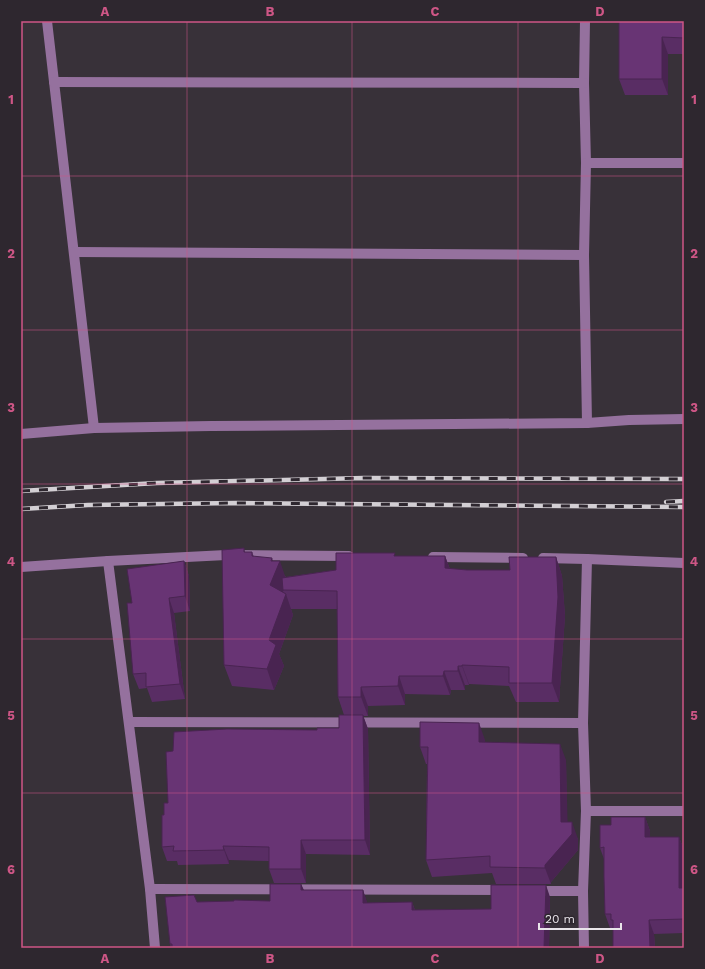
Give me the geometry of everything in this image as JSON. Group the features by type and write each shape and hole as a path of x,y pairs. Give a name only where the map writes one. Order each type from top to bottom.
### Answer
{"street":[{"path":"47,21 94,428"},
{"path":"585,21 584,82 586,163 584,254 587,423"},
{"path":"54,82 584,82"},
{"path":"586,163 684,163"},
{"path":"74,252 584,254"},
{"path":"21,434 94,428 587,423 629,420 684,419"},
{"path":"21,567 108,561 226,556 359,556"},
{"path":"421,557 587,559 684,563"},
{"path":"584,948 583,891 586,811 583,723 587,559"},
{"path":"108,561 150,889 155,948"},
{"path":"129,722 583,723"},
{"path":"586,811 684,811"},
{"path":"150,889 512,890"},
{"path":"528,890 583,891"}],"building":[{"path":"619,21 684,21 684,38 662,37 662,79 619,79"},
{"path":"244,548 244,552 252,552 252,556 272,558 271,561 280,561 270,585 286,594 269,640 276,645 267,669 224,665 222,550"},
{"path":"336,553 395,553 394,556 445,556 445,568 467,570 510,570 509,557 556,557 558,597 552,683 509,683 509,667 462,665 458,666 458,671 444,671 443,676 399,676 398,686 361,687 361,697 338,697 337,591 283,590 282,578 336,570"},
{"path":"184,561 185,596 169,598 180,684 146,687 146,673 133,674 127,603 132,603 127,569"},
{"path":"339,715 363,715 365,840 301,840 301,869 269,869 269,847 223,846 224,850 173,851 174,846 162,847 162,815 164,815 164,803 168,803 166,752 173,751 174,732 227,729 317,730 317,728 339,728"},
{"path":"420,722 479,723 479,742 560,744 561,822 572,822 572,834 545,865 545,868 490,867 490,856 426,860 428,747 420,747"},
{"path":"611,817 645,817 645,837 679,837 679,888 684,888 684,919 649,920 650,948 613,948 613,920 611,920 611,914 605,914 604,847 600,848 600,825 611,825"},
{"path":"270,884 301,884 301,890 363,890 363,903 412,902 412,910 491,909 491,885 546,885 544,948 172,948 172,944 170,944 165,897 194,895 197,902 234,900 270,901"}],"railway":[{"path":"21,491 157,483 364,478 684,479"},
{"path":"666,502 684,501"},
{"path":"21,509 88,505 236,503 684,507"}]}
